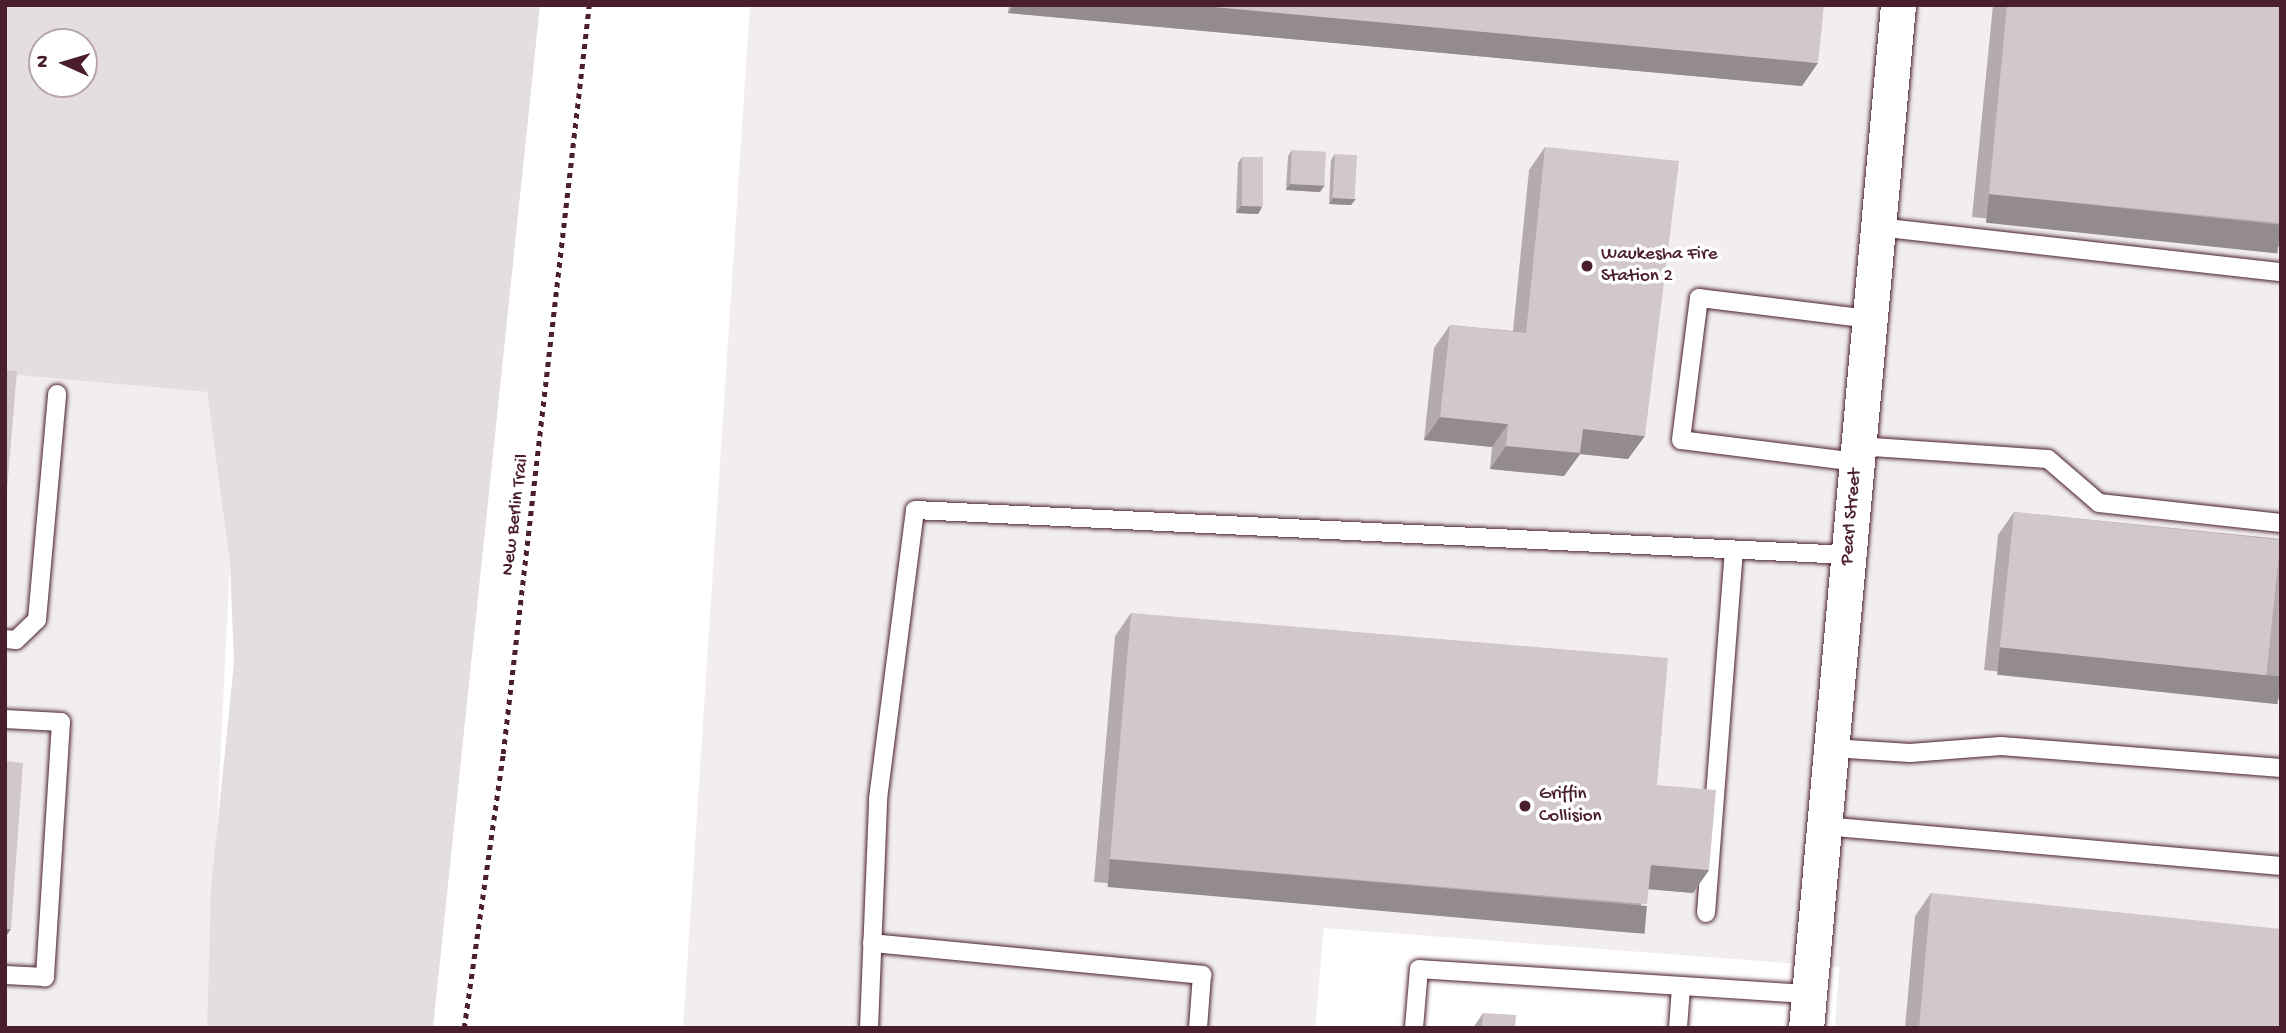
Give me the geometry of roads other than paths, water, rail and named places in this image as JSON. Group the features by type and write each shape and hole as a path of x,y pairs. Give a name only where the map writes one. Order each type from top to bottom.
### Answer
{"street":[{"name":"Pearl Street","path":"1806,1028 1898,5"}],"lane":[{"path":"1878,227 2281,272"},
{"path":"1870,319 1699,298 1681,440 1858,454 2048,459 2099,503 2281,523"},
{"path":"5,639 16,640 37,620 57,394"},
{"path":"869,1028 877,799 915,510 1849,555"},
{"path":"1706,913 1734,550"},
{"path":"5,719 61,722 45,977 5,975"},
{"path":"1832,748 1910,753 2001,746 2281,768"},
{"path":"1825,826 2281,866"},
{"path":"872,943 1202,975 1198,1028"},
{"path":"1414,1028 1419,969 1809,993"},
{"path":"1678,1028 1681,987"}],"place":[{"name":"Waukesha Fire Station 2","path":"1587,266"},
{"name":"Griffin Collision","path":"1525,806"}]}
